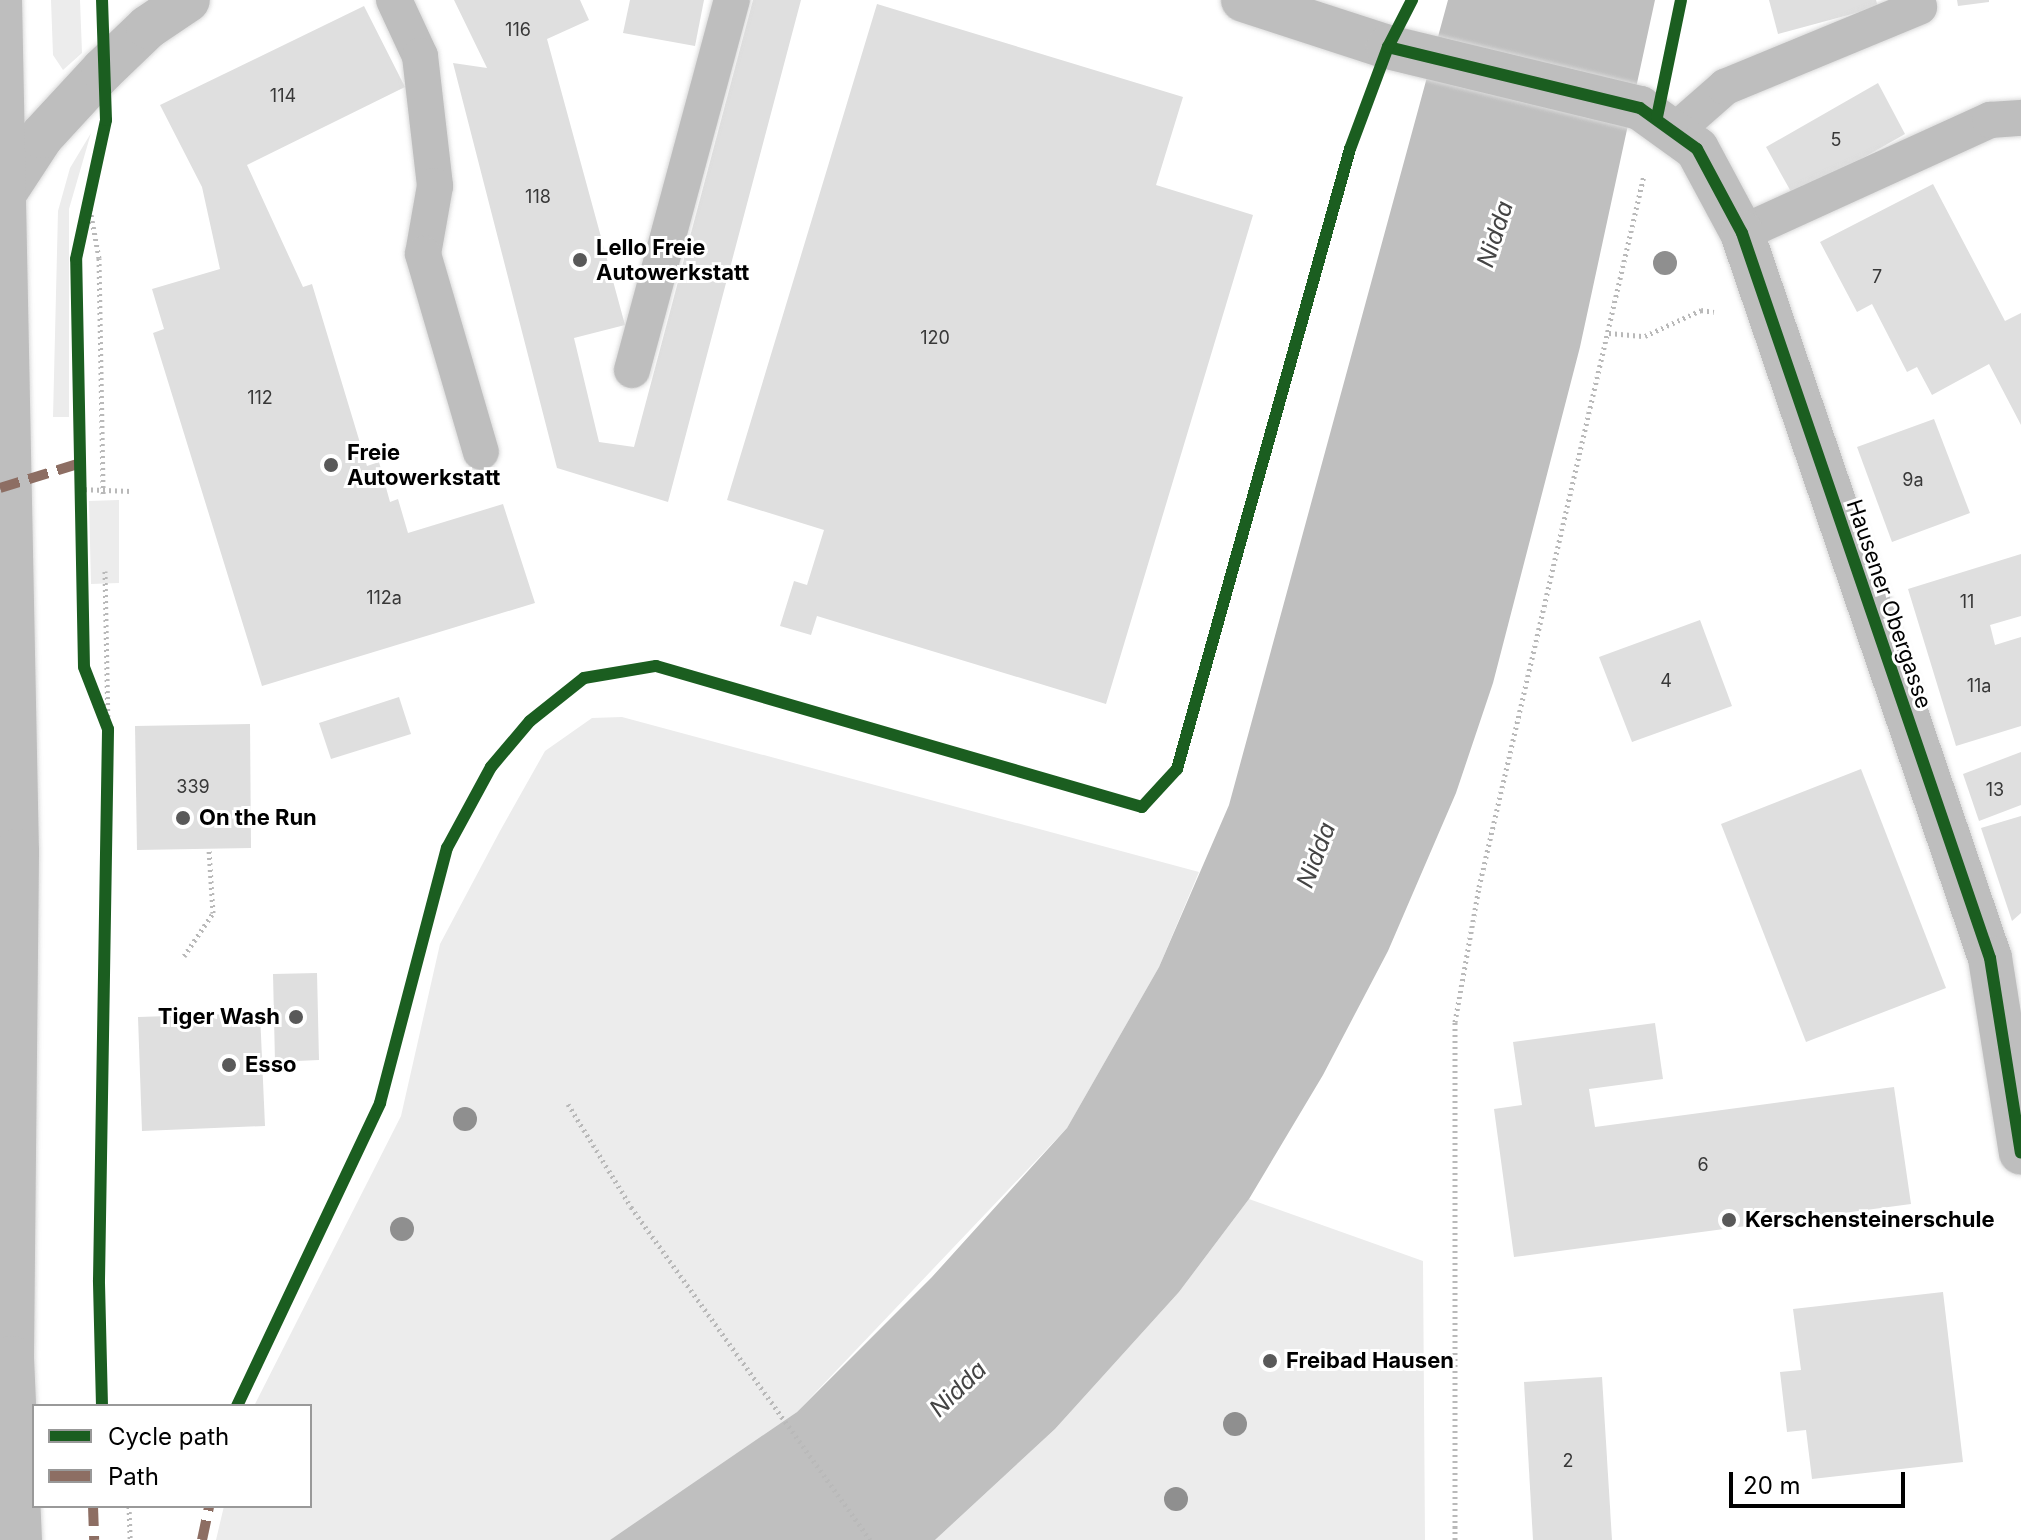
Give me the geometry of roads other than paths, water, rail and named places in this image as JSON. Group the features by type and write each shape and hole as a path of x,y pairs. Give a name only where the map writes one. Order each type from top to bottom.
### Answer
{"street":[{"path":"0,0 17,851 12,1358 20,1540"},
{"path":"6,191 42,136 103,70 148,27 188,0"},
{"path":"1243,0 1423,56 1658,119"},
{"name":"Hausener Obergasse","path":"1658,119 1697,149 1742,233 1990,958 2008,986 2021,1153"}],"lane":[{"path":"394,0 420,56 435,186 423,254 481,452"},
{"path":"632,370 732,0"},
{"path":"1658,119 1725,87 1919,7"},
{"path":"1742,233 1990,120 2021,118"}],"water":[{"name":"Nidda","path":"1448,0 1655,0 1580,347 1493,683 1456,793 1388,951 1323,1075 1249,1199 1179,1292 1055,1429 935,1540 610,1540 797,1412 932,1277 1067,1128 1159,967 1229,805"}],"place":[{"name":"Lello Freie Autowerkstatt","path":"580,260"},
{"name":"Freie Autowerkstatt","path":"331,465"},
{"name":"On the Run","path":"183,818"},
{"name":"Tiger Wash","path":"296,1017"},
{"name":"Esso","path":"229,1065"},
{"name":"Kerschensteinerschule","path":"1729,1220"},
{"name":"Freibad Hausen","path":"1270,1361"}]}
